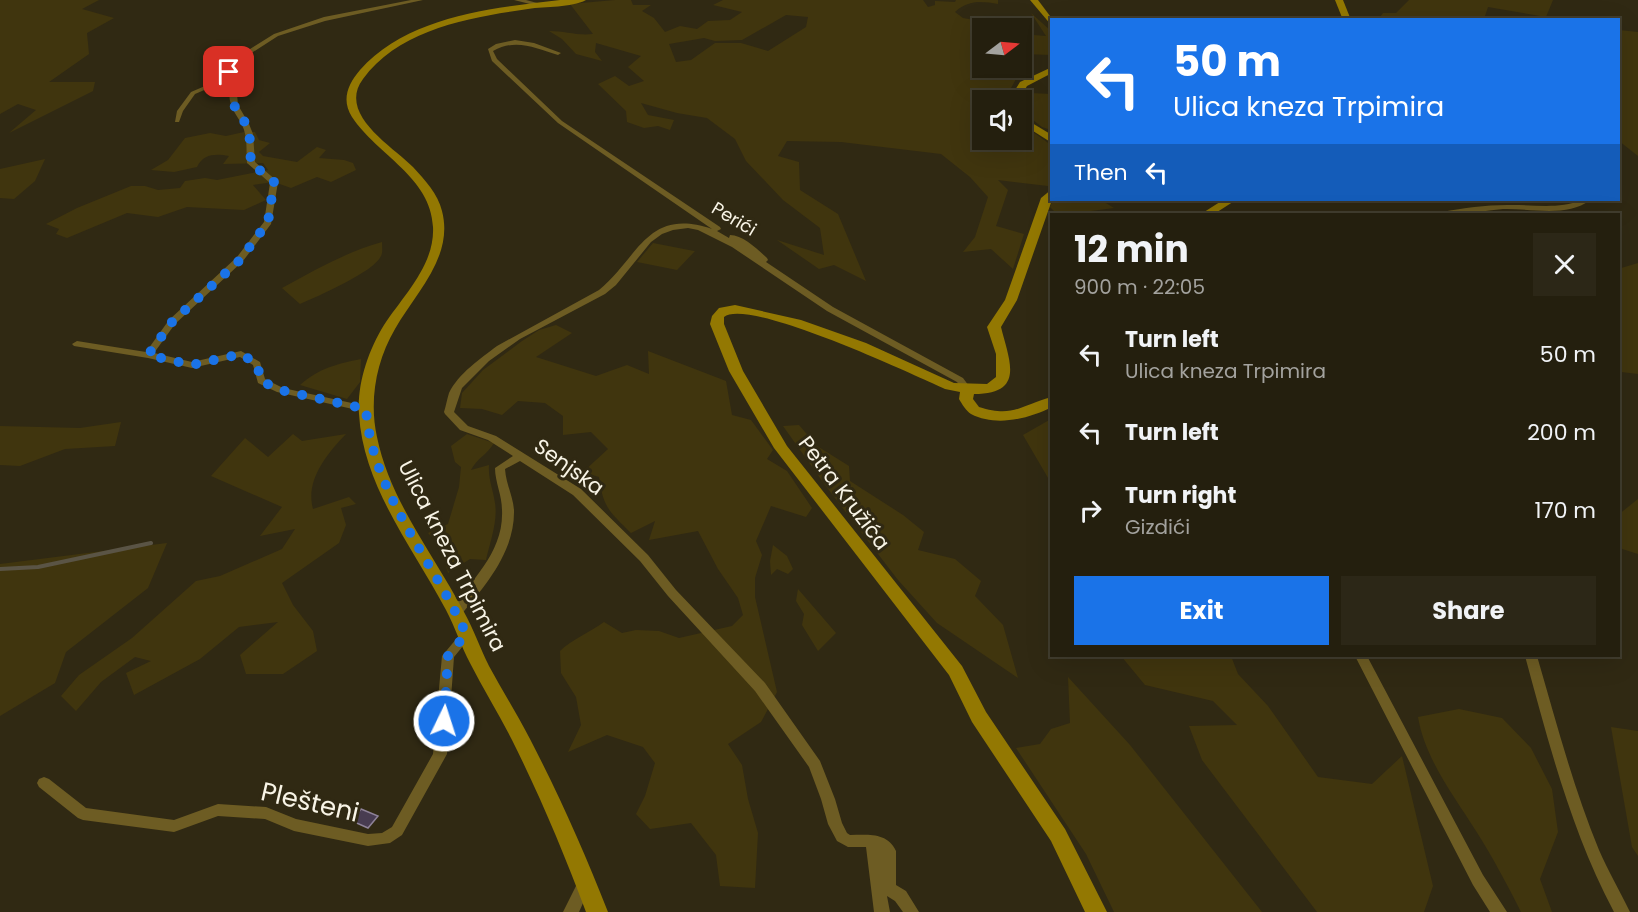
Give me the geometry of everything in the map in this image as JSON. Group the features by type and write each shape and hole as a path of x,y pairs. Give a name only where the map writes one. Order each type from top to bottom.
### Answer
{"street":[{"path":"177,121 180,111 193,93 214,84 229,72 236,60 276,35 324,19 420,0"},
{"path":"517,0 538,4 582,0"},
{"path":"1034,0 1050,21"},
{"path":"1338,0 1346,18"},
{"name":"Ulica kneza Trpimira","path":"538,4 455,21 411,37 374,59 360,74 353,87 351,98 354,113 364,127 424,186 433,200 439,229 437,243 416,288 387,330 372,369 366,409 368,432 389,494 456,613 528,753 586,882 597,912"},
{"name":"Perići","path":"558,53 531,43 510,42 490,50 494,60 560,122 713,227 752,249 779,275 830,309 960,380 968,390"},
{"path":"1018,90 1020,86 1032,78 1050,71"},
{"path":"148,355 172,322 240,260 268,222 274,182 251,163 248,129 235,109 232,97 235,87 229,72"},
{"path":"1032,127 1050,139"},
{"path":"1050,194 1011,300 994,327 1003,353 1004,378 998,386 990,389 968,390 966,399 974,410 1000,416 1015,416 1032,412 1050,402"},
{"path":"1209,213 1228,201"},
{"path":"1469,211 1500,201"},
{"path":"1451,213 1577,205 1584,201"},
{"name":"Senjska","path":"779,275 715,234 703,229 687,226 653,234 627,267 603,292 527,330 485,357 455,391 449,412 464,428 492,438 578,492 644,558 672,592 760,687 815,765 835,824 842,837 848,841 877,841 889,851 884,889"},
{"name":"Petra Kružića","path":"968,390 950,386 861,346 796,323 735,309 724,311 718,316 717,324 736,370 781,448 956,671 980,717 1058,835 1096,912"},
{"path":"77,344 148,355 192,365 241,354 257,364 261,381 280,390 366,409"},
{"path":"456,613 499,551 508,525 508,506 500,483 500,468 521,456"},
{"name":"Plešteni","path":"44,783 83,814 174,826 218,810 266,813 294,825 368,840 385,839 397,831 440,754 448,656 466,634"},
{"path":"1362,657 1473,869 1499,912"},
{"path":"1531,657 1577,815 1612,896 1622,912"},
{"path":"872,849 884,889 882,912"},
{"path":"571,912 586,882"},
{"path":"884,889 900,894 912,912"}],"shaded area":[{"path":"0,0 99,0 82,9 114,18 87,33 89,54 49,82 95,82 93,91 9,133 36,110 18,104 0,114"},
{"path":"631,0 633,5 651,5 642,11 654,18 665,32 680,26 697,29 708,21 730,20 742,12 713,5 723,0 923,0 928,7 935,5 935,1 998,0 998,4 970,3 955,12 963,18 972,20 972,78 1016,78 1010,90 972,90 972,150 1032,150 1032,131 1050,144 1050,184 1048,186 998,180 1008,190 996,226 1024,234 1013,269 991,249 963,252 975,237 988,197 970,177 941,154 841,142 787,141 778,156 799,162 800,190 838,214 866,281 834,265 819,269 777,240 824,255 820,228 783,200 746,161 735,139 707,118 641,103 648,115 674,120 670,130 658,126 644,128 627,122 626,111 598,84 615,76 629,86 644,81 628,67 641,56 596,43 595,52 602,61 576,54 562,39 549,31 593,34 570,4","holes":["786,15 808,17 806,27 768,51 741,43 715,43 691,60 676,62 669,44 704,38 715,41 742,40"]},
{"path":"1409,0 1553,0 1546,17 1488,7 1484,18 1380,17 1383,13 1396,13"},
{"path":"1031,13 1050,30 1050,55 1032,54 1032,35 1046,36"},
{"path":"1620,30 1638,32 1638,156 1620,142"},
{"path":"1032,93 1050,94 1050,130 1032,119"},
{"path":"255,132 259,140 270,143 259,152 263,156 297,162 317,147 326,150 319,158 344,160 353,163 356,170 331,182 317,177 291,188 274,182 253,185 266,200 244,210 187,207 158,217 127,213 67,238 56,234 59,229 46,224 77,208 131,186 145,186 158,190 180,188 185,181 205,178 217,180 268,170 263,163 223,164 229,156 220,155 203,159 197,167 174,172 151,170 168,160 185,138 210,133 226,136"},
{"path":"45,159 35,181 14,199 0,198 0,169"},
{"path":"1053,201 1103,201 1114,208 1089,213 1056,213 1050,207"},
{"path":"382,242 382,254 368,269 345,283 300,304 282,288 343,256"},
{"path":"653,243 695,251 677,270 637,262"},
{"path":"1638,263 1638,374 1620,370 1620,268"},
{"path":"556,325 572,333 536,357 596,376 627,365 649,374 648,351 726,381 732,415 751,420 773,450 767,459 787,471 812,508 806,517 771,506 756,541 762,555 755,578 755,597 777,692 761,722 728,744 742,765 748,799 758,833 755,888 720,886 716,855 691,823 650,829 636,814 645,796 655,763 643,747 607,735 568,752 581,725 576,697 561,673 560,651 564,647 604,622 622,633 636,630 659,631 679,638 732,626 743,615 738,598 718,569 698,531 649,540 655,521 631,533 613,514 605,503 599,477 583,472 608,449 591,432 563,435 563,416 545,403 518,401 502,415 482,409 460,408 462,393 483,370 539,330"},
{"path":"361,359 360,382 347,399 300,385 314,374"},
{"path":"1050,420 1050,481 1023,435"},
{"path":"121,422 115,446 65,449 20,466 0,465 0,426 80,428"},
{"path":"799,425 817,446 849,466 850,481 903,515 924,532 918,550 955,559 981,581 975,596 1003,625 1018,678 937,623 898,580 783,426"},
{"path":"293,434 302,441 346,434 319,468 311,498 313,509 349,497 356,504 341,508 346,525 339,543 282,583 293,605 313,631 317,651 283,674 246,674 240,655 278,622 239,627 200,659 134,695 126,673 151,661 135,657 101,682 76,711 61,696 79,675 132,638 196,581 220,576 282,549 295,529 260,536 282,507 211,476 245,438 268,457"},
{"path":"467,434 494,443 471,470 489,465 496,510 495,524 486,560 470,559 448,573 440,546 428,533 448,524 459,487 461,467 455,462 451,446"},
{"path":"1638,499 1638,554 1620,548 1620,513"},
{"path":"167,543 148,588 66,652 55,683 0,716 0,564"},
{"path":"773,545 787,556 793,569 788,574 777,569 771,575 770,561"},
{"path":"798,589 836,633 818,651 802,625 804,614 796,601"},
{"path":"1122,657 1231,657 1238,674 1268,706 1318,777 1372,784 1402,756 1433,886 1424,912 1317,912 1202,760 1189,726 1237,725 1213,701 1145,685"},
{"path":"1068,677 1130,745 1262,912 1114,912 1086,854 1016,748 1040,744 1051,729 1070,723"},
{"path":"1459,709 1502,718 1531,748 1552,789 1558,832 1540,879 1552,912 1521,912 1427,748 1418,717"},
{"path":"1611,727 1638,731 1638,856 1632,847"}],"building":[{"path":"361,809 378,816 368,828 352,821"}],"waterway":[{"path":"0,569 38,567 151,543"}],"route":[{"path":"229,72 235,87 232,97 235,109 248,129 251,163 274,182 268,222 240,260 172,322 148,355 192,365 241,354 257,364 261,381 280,390 366,409 368,432 389,494 466,634 448,656 444,721"}]}
